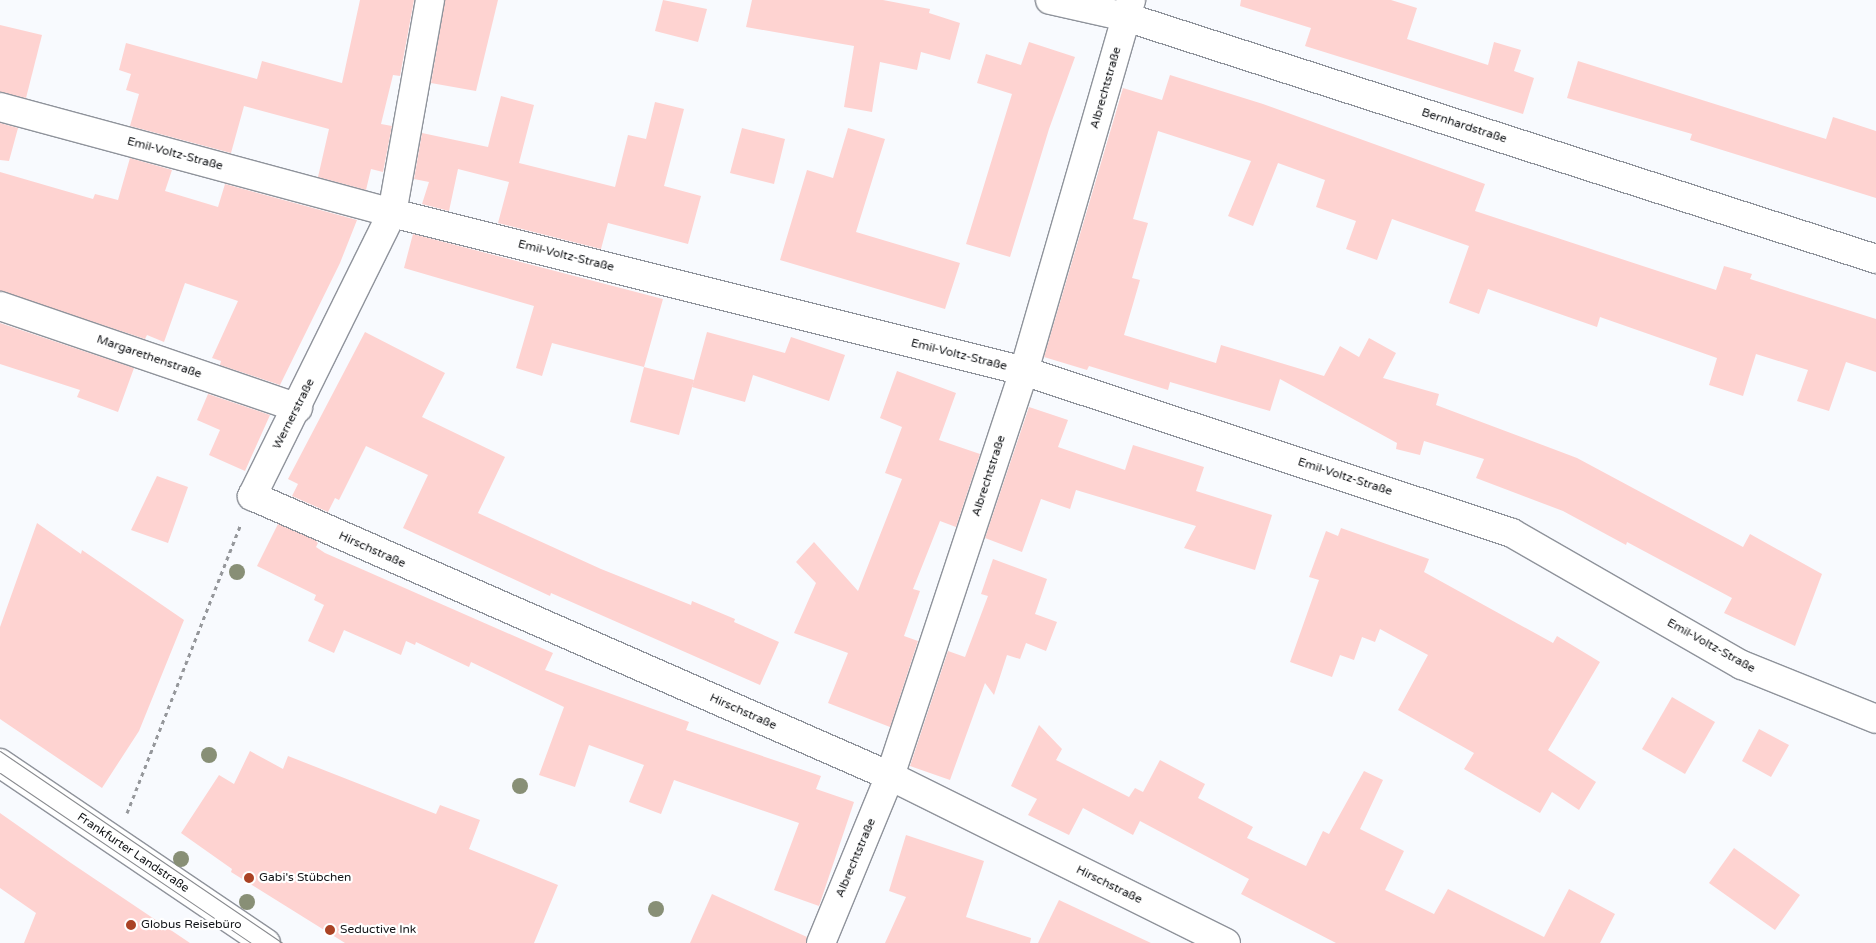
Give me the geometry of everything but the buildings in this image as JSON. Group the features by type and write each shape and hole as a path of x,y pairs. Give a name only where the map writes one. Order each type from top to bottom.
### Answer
{"street":[{"name":"Wernerstraße","path":"252,496 298,408 392,213 430,0"},
{"name":"Bernhardstraße","path":"1050,0 1129,8 1876,259"},
{"name":"Albrechtstraße","path":"821,943 890,776 1024,371 1129,8"},
{"name":"Emil-Voltz-Straße","path":"0,107 392,213 1024,371 1512,533 1742,665 1876,719"},
{"name":"Margarethenstraße","path":"0,306 298,408"},
{"name":"Hirschstraße","path":"252,496 890,776 1226,943"},
{"name":"Frankfurter Landstraße","path":"0,763 266,943"}],"path":[{"path":"124,819 252,496"}],"tram line":[{"path":"0,751 283,943"},
{"path":"0,773 251,943"}],"place":[{"name":"Gabi's Stübchen","path":"249,878"},
{"name":"Globus Reisebüro","path":"131,925"},
{"name":"Seductive Ink","path":"330,930"}]}
